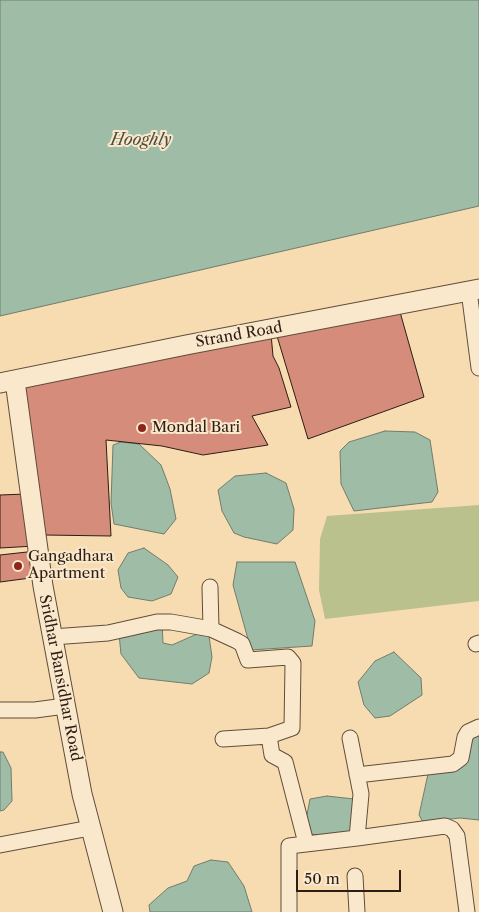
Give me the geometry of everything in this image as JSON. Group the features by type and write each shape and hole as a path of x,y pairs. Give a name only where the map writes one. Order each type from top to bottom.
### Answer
{"street":[{"path":"474,290 479,368"},
{"name":"Strand Road","path":"8,382 186,345 474,290"},
{"name":"Sridhar Bansidhar Road","path":"8,382 52,637 90,828 113,912"},
{"path":"210,587 211,629"},
{"path":"52,637 108,633 157,622 171,622 211,629 242,644 248,660 288,657 292,660 292,728 268,736 223,739"},
{"path":"0,710 35,710 66,706"},
{"path":"358,775 453,764 461,758 465,737 468,732 479,727"},
{"path":"268,736 272,755 285,762 306,842"},
{"path":"350,738 361,794 357,838"},
{"path":"290,912 289,846 306,842 357,838 446,826 452,829 456,836 467,912"},
{"path":"0,845 90,828"},
{"path":"355,876 357,912"}],"green space":[{"path":"479,505 479,601 325,619 319,590 320,539 327,516"}],"water":[{"name":"Hooghly","path":"0,0 479,0 479,206 0,316"},
{"path":"385,431 415,432 430,440 438,492 432,502 354,511 341,484 340,451 349,442"},
{"path":"121,442 139,444 161,465 170,489 176,519 164,534 114,524 111,503 113,445"},
{"path":"266,473 286,483 294,509 293,530 277,544 234,533 222,511 218,490 235,476"},
{"path":"144,548 168,565 178,577 171,594 152,601 128,597 121,588 118,570 128,553"},
{"path":"237,562 295,562 315,621 312,646 251,650 233,585"},
{"path":"162,621 163,643 172,645 197,634 209,636 212,657 209,673 192,684 139,678 121,654 119,634"},
{"path":"394,652 421,678 422,695 390,716 375,718 364,705 358,682 375,661"},
{"path":"479,732 479,820 460,818 423,822 419,815 428,774 466,764 471,733"},
{"path":"0,752 3,752 11,768 12,801 4,810 0,811"},
{"path":"327,796 354,799 353,832 327,836 311,834 306,820 310,799"},
{"path":"211,860 228,862 244,886 252,912 150,912 149,905 168,888 187,881 194,866"}],"building":[{"path":"400,312 424,397 308,439 277,336"},
{"name":"Mondal Bari","path":"271,334 273,356 279,368 291,407 252,416 268,445 203,455 162,446 106,440 111,536 45,535 22,384"},
{"path":"26,494 35,546 0,548 0,495"},
{"name":"Gangadhara Apartment","path":"36,551 38,577 0,582 0,555"}],"place":[{"name":"Mondal Bari","path":"142,428"},
{"name":"Gangadhara Apartment","path":"18,566"}]}
